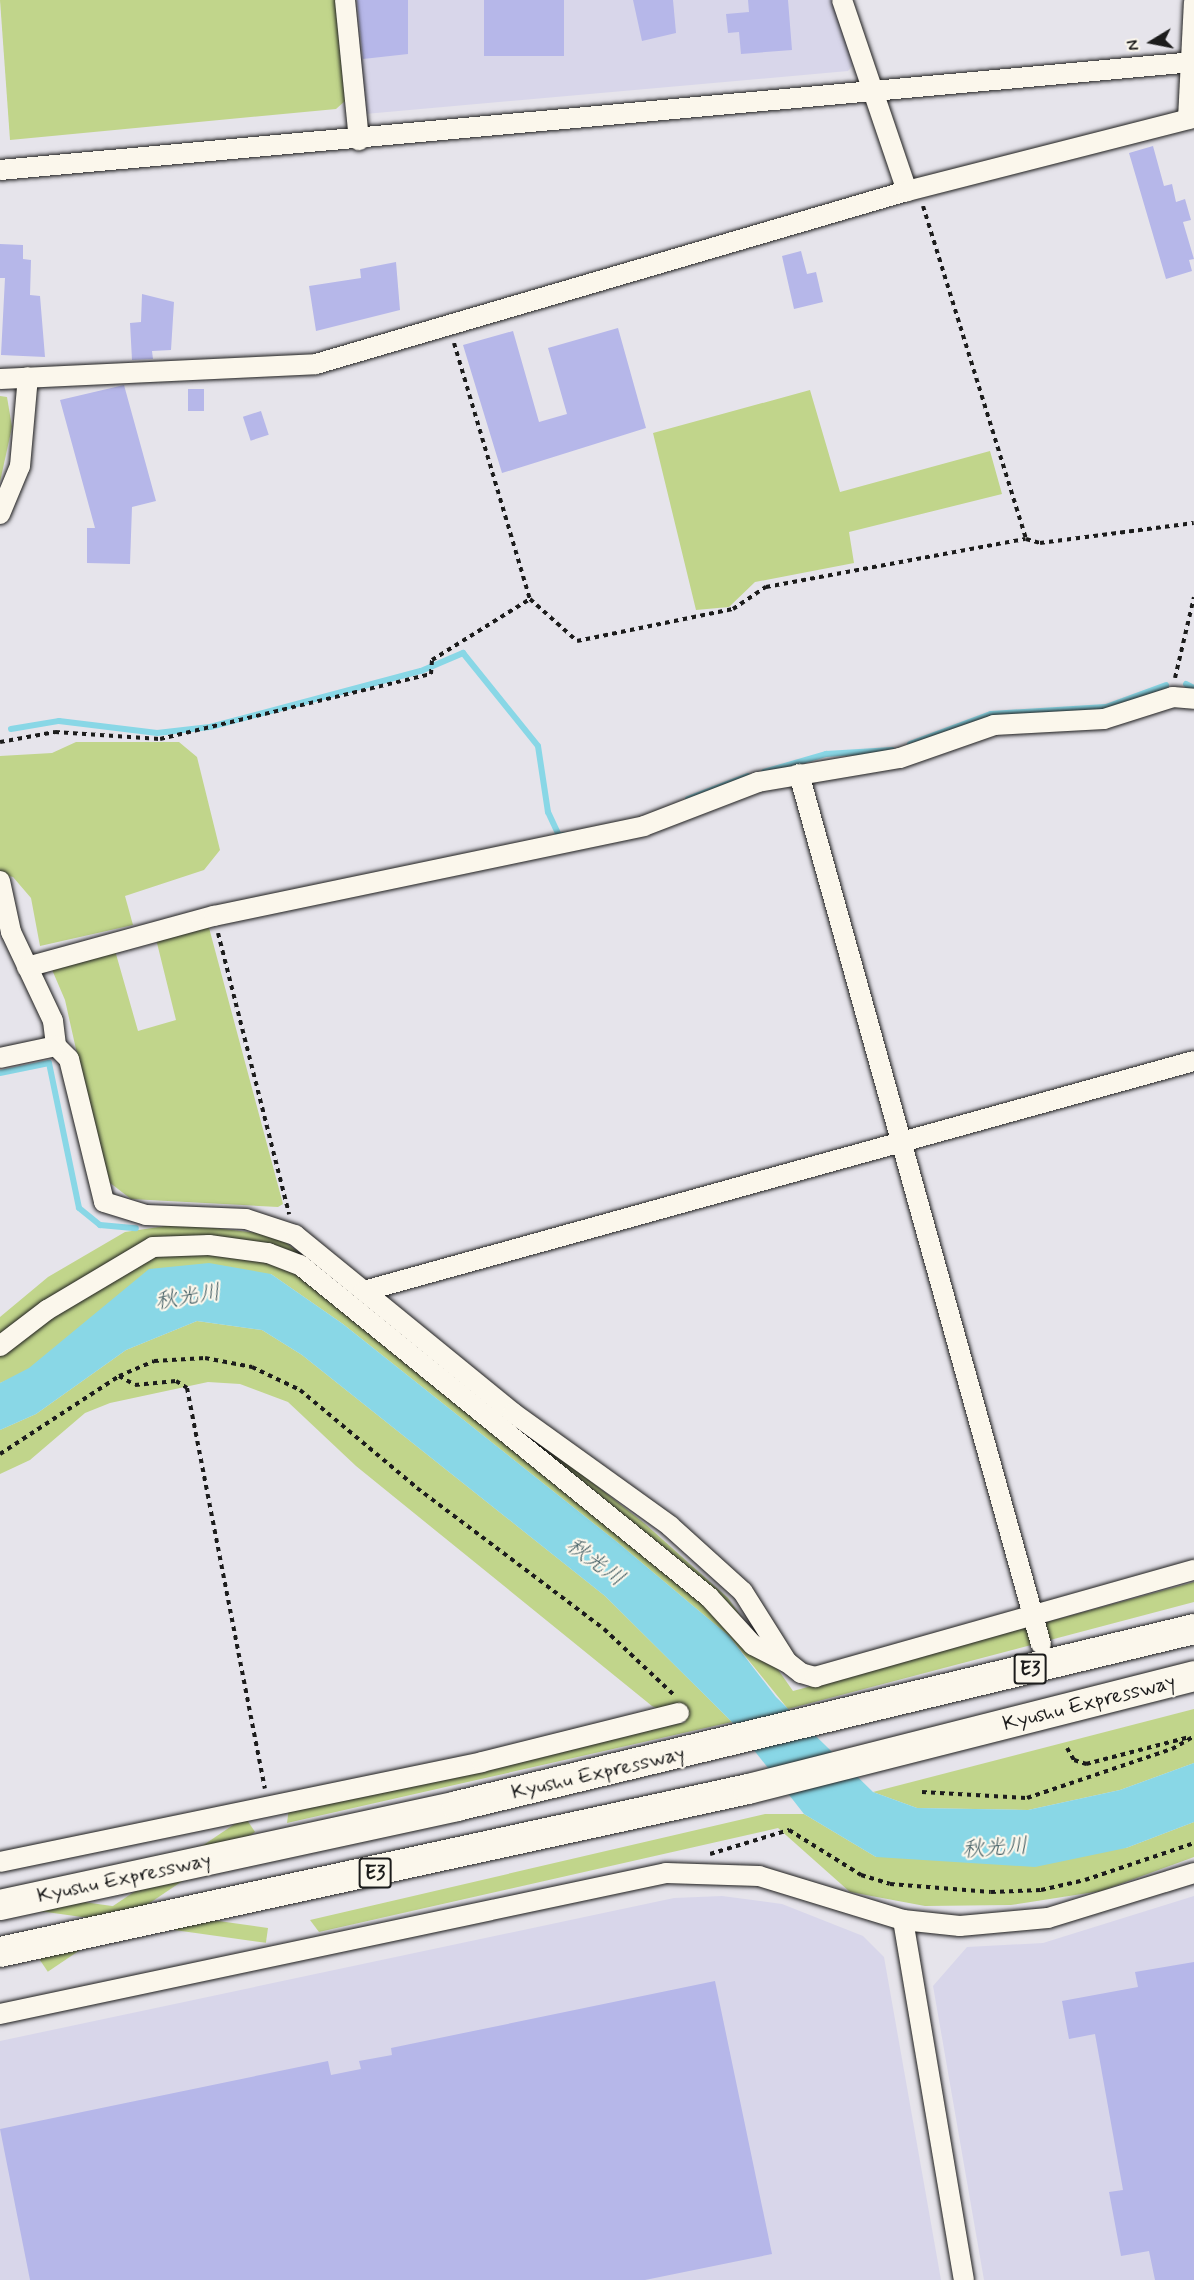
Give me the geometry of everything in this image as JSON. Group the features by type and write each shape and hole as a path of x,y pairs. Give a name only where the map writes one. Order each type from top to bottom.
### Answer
{"highway":[{"name":"Kyushu Expressway","path":"0,1905 713,1746 1194,1629"},
{"name":"Kyushu Expressway","path":"0,1952 748,1789 1194,1677"}],"street":[{"path":"345,0 358,140"},
{"path":"842,0 912,189"},
{"path":"0,379 316,364 912,189 1191,119 1194,2"},
{"path":"0,170 358,140 1193,63"},
{"path":"0,514 20,466 28,377"},
{"path":"27,967 214,916 644,826 758,782 900,758 994,725 1104,718 1173,697 1194,699"},
{"path":"799,774 1041,1644"},
{"path":"0,881 11,932 53,1021 56,1046 69,1059 104,1202 146,1215 246,1219 295,1235 513,1413 670,1526 743,1592 787,1662"},
{"path":"0,1058 56,1046"},
{"path":"364,1291 1194,1061"},
{"path":"0,1346 47,1310 153,1247 209,1245 268,1253 300,1265 709,1596 753,1645 815,1677 1194,1570"},
{"path":"0,1862 591,1737 679,1713"},
{"path":"0,2013 686,1872 759,1876 903,1920 960,1926 1048,1918 1194,1872"},
{"path":"903,1920 964,2280"}],"path":[{"path":"912,189 1026,539"},
{"path":"450,326 530,599 577,641 733,609 766,587 1026,539 1040,543 1194,523"},
{"path":"1173,697 1176,661 1194,597"},
{"path":"0,742 55,732 160,739 431,674 432,660 530,599"},
{"path":"214,916 295,1235"},
{"path":"0,1454 119,1376 154,1361 205,1358 252,1367 300,1390 417,1488 604,1629 674,1694 679,1713"},
{"path":"119,1376 135,1385 176,1381 188,1388 269,1806"},
{"path":"1067,1748 1074,1760 1086,1764 1194,1737"},
{"path":"922,1792 1026,1798 1172,1749 1194,1737"},
{"path":"686,1872 708,1854 789,1830 861,1875 890,1884 1041,1890 1194,1843"}],"shaded area":[{"path":"354,0 834,0 853,65 848,71 365,114"},
{"path":"722,1896 782,1904 863,1936 884,1957 941,2280 0,2280 0,2041 674,1898"},
{"path":"1194,1896 1194,2280 984,2280 933,1986 967,1947 1043,1943"}],"green space":[{"path":"0,0 335,0 345,101 336,109 10,140"},
{"path":"810,390 840,492 990,451 1002,494 849,532 854,563 755,582 729,607 696,610 653,433"},
{"path":"0,396 7,397 12,427 0,482"},
{"path":"76,742 179,742 197,757 220,850 204,870 125,896 133,925 40,946 31,898 13,877 0,874 0,756 52,753"},
{"path":"208,924 283,1204 278,1207 131,1199 105,1179 65,1000 50,965 114,947 138,1031 176,1020 156,939"},
{"path":"179,1224 276,1235 644,1523 728,1598 793,1691 1194,1582 1194,1602 788,1709 729,1636 617,1542 343,1324 271,1274 0,1383 0,1317 48,1277 125,1232"},
{"path":"197,1321 262,1330 302,1355 605,1596 732,1722 287,1823 289,1808 686,1722 652,1706 356,1466 288,1402 240,1384 208,1382 110,1403 85,1413 30,1460 0,1474 0,1430 36,1414 126,1350"},
{"path":"1194,1709 1194,1763 1120,1790 1028,1810 917,1808 873,1792"},
{"path":"765,1814 804,1814 876,1857 1126,1848 1194,1822 1194,1857 1101,1891 1011,1905 925,1906 850,1892 778,1828 319,1932 310,1920"},
{"path":"245,1817 255,1832 48,1972 38,1957"},
{"path":"0,1890 268,1928 266,1943 0,1905"}],"water":[{"name":"秋光川","path":"209,1263 271,1274 343,1324 617,1542 729,1636 776,1697 873,1792 917,1808 1028,1810 1120,1790 1194,1763 1194,1822 1126,1848 1035,1867 876,1857 804,1814 732,1722 605,1596 302,1355 262,1330 197,1321 126,1350 36,1414 0,1430 0,1383 29,1368 149,1269"}],"building":[{"path":"357,0 408,0 408,54 363,59"},
{"path":"484,0 564,0 564,56 484,56"},
{"path":"633,0 673,0 676,33 642,41"},
{"path":"748,0 788,0 792,50 741,54 739,32 728,33 726,14 749,12"},
{"path":"1153,146 1164,186 1172,184 1176,202 1185,199 1191,220 1183,222 1194,259 1189,260 1192,271 1166,279 1129,153"},
{"path":"0,244 23,245 23,259 31,260 30,295 40,296 45,357 1,355 5,278 0,278"},
{"path":"801,251 807,274 816,272 823,302 794,309 782,256"},
{"path":"396,262 400,310 316,331 309,286 361,278 360,269"},
{"path":"142,294 174,302 171,350 152,351 153,359 132,360 130,323 141,322"},
{"path":"618,328 646,428 502,473 463,345 513,331 539,422 567,414 548,348"},
{"path":"124,385 156,501 132,507 130,564 87,563 87,528 95,528 60,400"},
{"path":"188,389 204,389 204,411 188,411"},
{"path":"261,411 269,435 251,441 243,417"},
{"path":"1194,1962 1194,2280 1155,2280 1149,2251 1121,2256 1109,2192 1123,2190 1095,2034 1069,2039 1062,2001 1138,1987 1135,1972"},
{"path":"715,1981 772,2254 645,2280 30,2280 0,2129 328,2061 331,2075 361,2069 359,2061 392,2055 391,2048"}],"waterway":[{"path":"11,729 59,721 157,733 210,727 421,671 463,653 538,746 548,812 559,836 564,835"},
{"path":"1186,684 1194,688"},
{"path":"910,744 991,714 1106,707 1166,685"},
{"path":"764,772 826,754 892,750"},
{"path":"688,799 748,776"},
{"path":"0,1073 49,1063 79,1208 100,1225 136,1228"}]}
